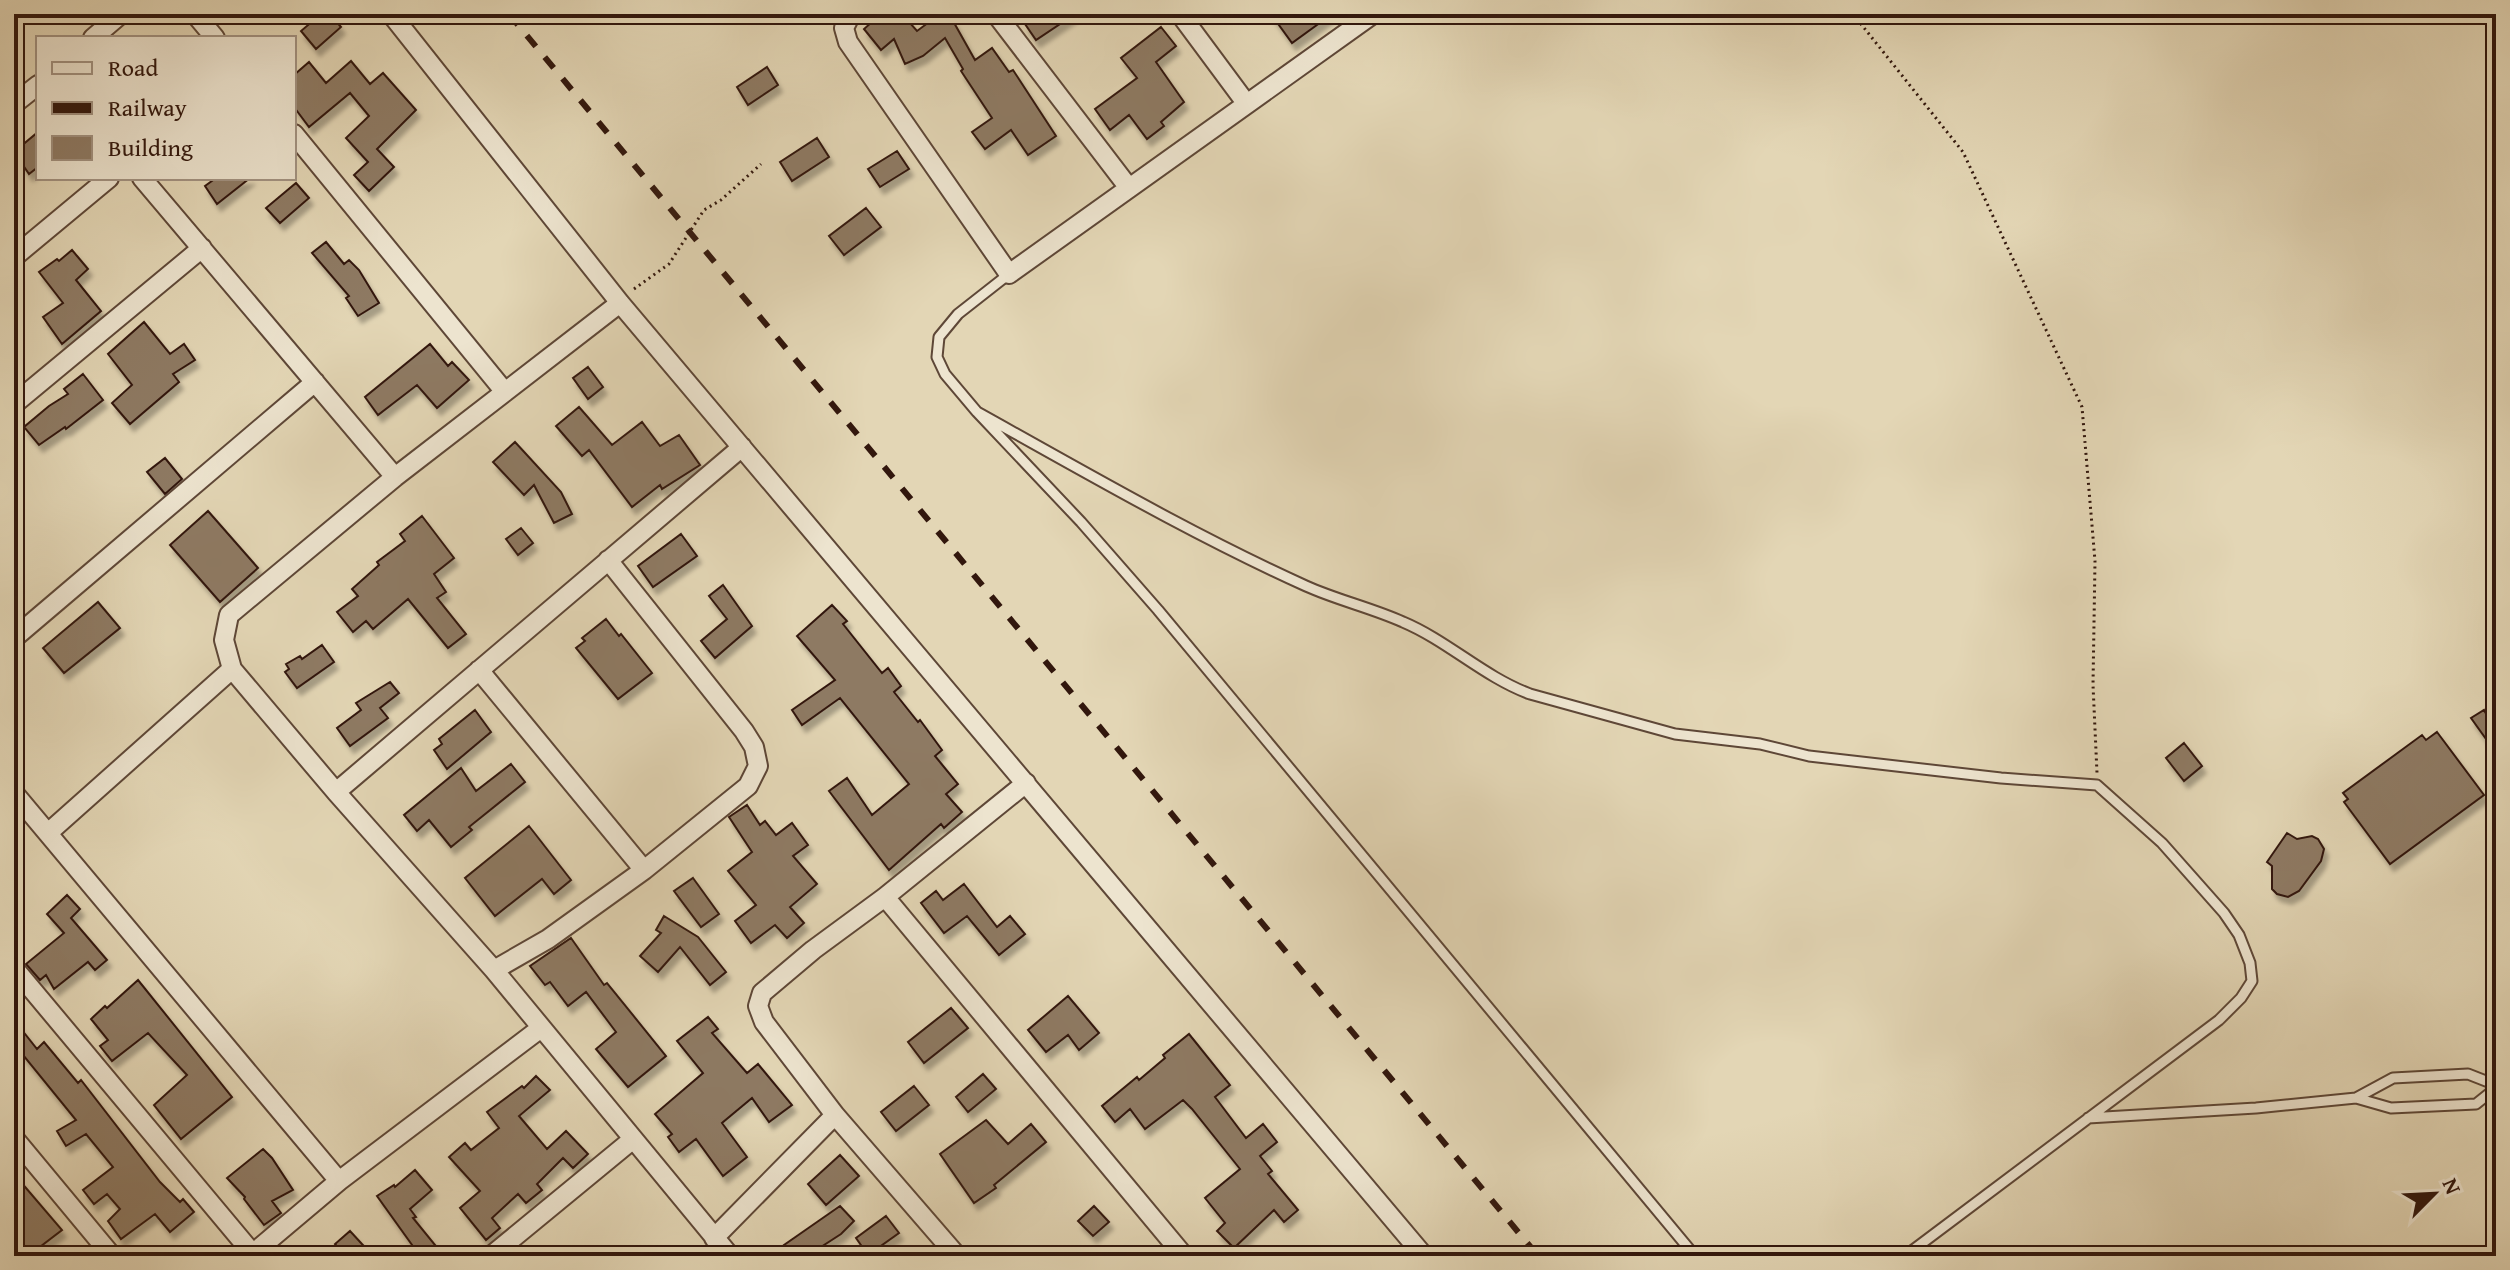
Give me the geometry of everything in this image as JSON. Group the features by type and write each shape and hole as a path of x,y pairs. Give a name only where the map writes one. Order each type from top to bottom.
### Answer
{"street":[{"path":"95,36 121,14"},
{"path":"195,14 213,36"},
{"path":"391,14 620,303 1424,1256"},
{"path":"851,14 844,28 848,42 1009,274 1373,14"},
{"path":"996,14 1129,188"},
{"path":"1180,14 1246,103"},
{"path":"1340,14 1352,30"},
{"path":"14,104 36,87"},
{"path":"296,136 505,392"},
{"path":"14,257 107,180"},
{"path":"144,180 395,477"},
{"path":"14,404 202,248"},
{"path":"620,303 395,477 229,615 224,640 232,669 494,970 730,1256"},
{"path":"14,638 315,382"},
{"path":"336,792 742,447"},
{"path":"494,970 548,939 644,870 748,786 758,766 754,747 744,731 608,560"},
{"path":"48,833 232,669"},
{"path":"479,670 644,870"},
{"path":"957,1256 835,1115 764,1022 758,1006 762,993 813,950 885,897 1026,783"},
{"path":"14,793 339,1181"},
{"path":"885,897 1184,1256"},
{"path":"14,968 252,1255 339,1181 541,1028"},
{"path":"714,1238 835,1115"},
{"path":"14,1138 112,1256"},
{"path":"491,1256 632,1140"}],"lane":[{"path":"1009,274 958,314 939,337 937,357 945,374 1158,610 1695,1256"},
{"path":"977,412 1113,488 1307,587 1401,620 1425,632 1502,681 1530,694 1675,734 1760,744 1809,756 2001,778 2097,785 2162,843 2224,913 2239,935 2250,963 2252,981 2241,998 2219,1020 1905,1256"},
{"path":"2088,1118 2256,1108 2356,1098 2391,1108 2476,1104 2496,1086 2468,1074 2393,1078 2356,1098"}],"path":[{"path":"1853,14 1963,152 2082,407 2095,561 2093,685 2097,785"},
{"path":"620,303 669,264 704,210 721,200 761,164"}],"building":[{"path":"321,14 330,14 341,27 316,49 301,31"},
{"path":"881,14 902,14 917,31 940,14 945,14 951,23 953,21 975,60 992,48 1009,72 1013,70 1056,136 1028,155 1011,130 985,149 972,132 992,118 961,71 963,69 945,38 923,56 905,64 894,39 881,50 864,29"},
{"path":"1039,14 1075,14 1036,40 1025,24"},
{"path":"1271,14 1332,14 1292,43"},
{"path":"1161,27 1176,46 1156,62 1184,102 1161,122 1164,126 1147,139 1129,115 1110,130 1095,109 1137,78 1121,58"},
{"path":"351,61 370,84 383,73 416,110 377,149 394,167 369,191 354,175 368,162 346,138 369,116 350,93 309,127 296,110 296,73 309,62 326,83"},
{"path":"767,67 778,85 748,105 737,87"},
{"path":"36,134 36,169 29,174 14,152"},
{"path":"817,138 829,157 792,181 780,162"},
{"path":"897,151 909,169 880,187 868,169"},
{"path":"213,180 247,180 217,204 205,186"},
{"path":"296,183 309,198 280,223 266,208"},
{"path":"866,208 881,227 844,255 829,236"},
{"path":"326,242 344,264 349,260 359,270 379,303 358,316 346,298 349,296 312,253"},
{"path":"72,250 88,269 76,280 101,311 62,344 43,317 63,303 39,272"},
{"path":"144,322 170,354 184,344 195,360 173,374 179,382 130,424 112,403 132,385 108,354"},
{"path":"430,344 448,366 452,362 469,380 437,408 417,385 378,415 365,397"},
{"path":"588,367 603,387 588,399 573,378"},
{"path":"83,374 103,400 66,429 39,445 24,427 68,394 64,389"},
{"path":"579,407 612,445 642,422 660,446 679,435 700,465 662,489 660,485 632,507 589,450 582,456 556,426"},
{"path":"515,442 561,492 572,514 554,523 534,485 524,495 493,462"},
{"path":"165,458 182,479 165,494 147,472"},
{"path":"208,511 258,568 220,602 170,545"},
{"path":"422,516 454,558 434,574 446,592 437,598 466,634 448,648 408,599 373,629 366,621 353,632 337,612 358,596 352,589 379,565 377,562 405,541 400,534"},
{"path":"521,528 533,543 518,555 506,539"},
{"path":"681,534 697,556 653,587 638,566"},
{"path":"723,585 752,626 715,658 701,641 727,619 709,596"},
{"path":"98,602 120,628 64,673 43,648"},
{"path":"832,605 847,621 843,624 882,673 888,668 901,686 894,692 942,750 935,756 958,784 946,794 962,812 944,828 941,824 889,870 829,791 847,778 872,815 909,784 840,698 802,725 792,710 835,680 797,636"},
{"path":"606,619 652,673 618,699 576,648 585,641 582,638"},
{"path":"322,645 334,662 297,688 285,672 289,669 286,664 300,656 302,659"},
{"path":"390,682 399,693 380,708 388,718 350,746 337,728 361,710 356,703"},
{"path":"475,710 491,732 447,769 434,750 442,744 439,739"},
{"path":"2484,710 2496,732 2496,753 2471,718"},
{"path":"2437,732 2484,795 2390,864 2344,802 2348,799 2343,793 2422,735 2426,740"},
{"path":"2184,743 2202,766 2184,781 2166,758"},
{"path":"511,764 525,782 469,827 472,830 451,847 429,820 417,831 404,815 461,768 476,791"},
{"path":"747,805 760,825 765,821 776,835 792,823 808,845 793,856 817,884 790,907 804,923 787,938 775,925 751,943 735,921 756,905 728,871 752,852 729,817"},
{"path":"529,826 571,880 554,894 542,879 495,916 465,878"},
{"path":"2287,833 2297,839 2312,836 2324,849 2321,861 2299,891 2288,897 2272,889 2272,866 2267,862"},
{"path":"693,878 719,914 701,927 674,891"},
{"path":"964,884 997,927 1010,916 1025,934 999,955 967,916 944,933 921,903 936,891 943,900"},
{"path":"67,895 80,909 71,918 107,960 95,970 88,962 54,989 46,975 40,980 26,964 64,933 47,914"},
{"path":"664,916 698,937 726,972 710,985 680,947 658,972 640,956 661,933 656,930"},
{"path":"571,938 604,985 607,983 666,1056 628,1087 596,1049 616,1032 586,992 568,1006 550,982 545,985 530,966"},
{"path":"138,980 232,1097 181,1139 154,1105 187,1075 148,1033 112,1061 100,1046 108,1040 91,1019"},
{"path":"1068,996 1099,1033 1079,1050 1068,1035 1046,1052 1028,1030"},
{"path":"951,1008 968,1028 924,1063 908,1042"},
{"path":"708,1017 718,1029 712,1033 747,1073 758,1064 792,1105 769,1122 752,1098 722,1123 747,1157 723,1176 696,1139 679,1152 668,1137 672,1134 655,1114 703,1073 677,1041"},
{"path":"14,1020 37,1049 44,1042 78,1083 81,1080 160,1182 180,1202 183,1199 194,1212 170,1232 155,1214 121,1239 108,1221 120,1209 107,1194 94,1204 83,1190 113,1167 86,1134 66,1146 57,1131 76,1120 14,1044"},
{"path":"1189,1034 1230,1085 1215,1097 1246,1138 1263,1124 1277,1142 1260,1156 1272,1171 1268,1174 1298,1210 1284,1222 1274,1210 1234,1248 1217,1231 1225,1223 1205,1198 1240,1169 1192,1109 1183,1100 1145,1129 1130,1109 1115,1122 1102,1106 1137,1077 1139,1080"},
{"path":"983,1074 996,1089 968,1112 956,1097"},
{"path":"536,1076 550,1090 519,1116 547,1149 566,1131 588,1154 573,1168 563,1158 537,1184 542,1190 526,1203 518,1194 492,1218 500,1228 486,1240 460,1208 480,1191 449,1157 465,1143 471,1150 499,1128 487,1112 522,1086 524,1088"},
{"path":"914,1086 929,1105 896,1131 881,1112"},
{"path":"986,1120 1008,1144 1031,1124 1046,1142 994,1185 996,1188 974,1203 940,1154"},
{"path":"263,1149 293,1190 272,1201 281,1213 264,1225 227,1178"},
{"path":"840,1155 859,1176 826,1205 808,1184"},
{"path":"415,1170 432,1190 410,1209 416,1217 413,1218 444,1256 420,1256 377,1196 395,1187"},
{"path":"14,1174 62,1230 28,1256 14,1256"},
{"path":"840,1206 854,1221 841,1234 807,1256 791,1256 784,1245"},
{"path":"1094,1206 1109,1222 1093,1236 1078,1221"},
{"path":"886,1216 899,1233 868,1255 856,1238"},
{"path":"350,1231 373,1256 345,1256 335,1244"}],"railway":[{"path":"509,14 1538,1256"}]}
